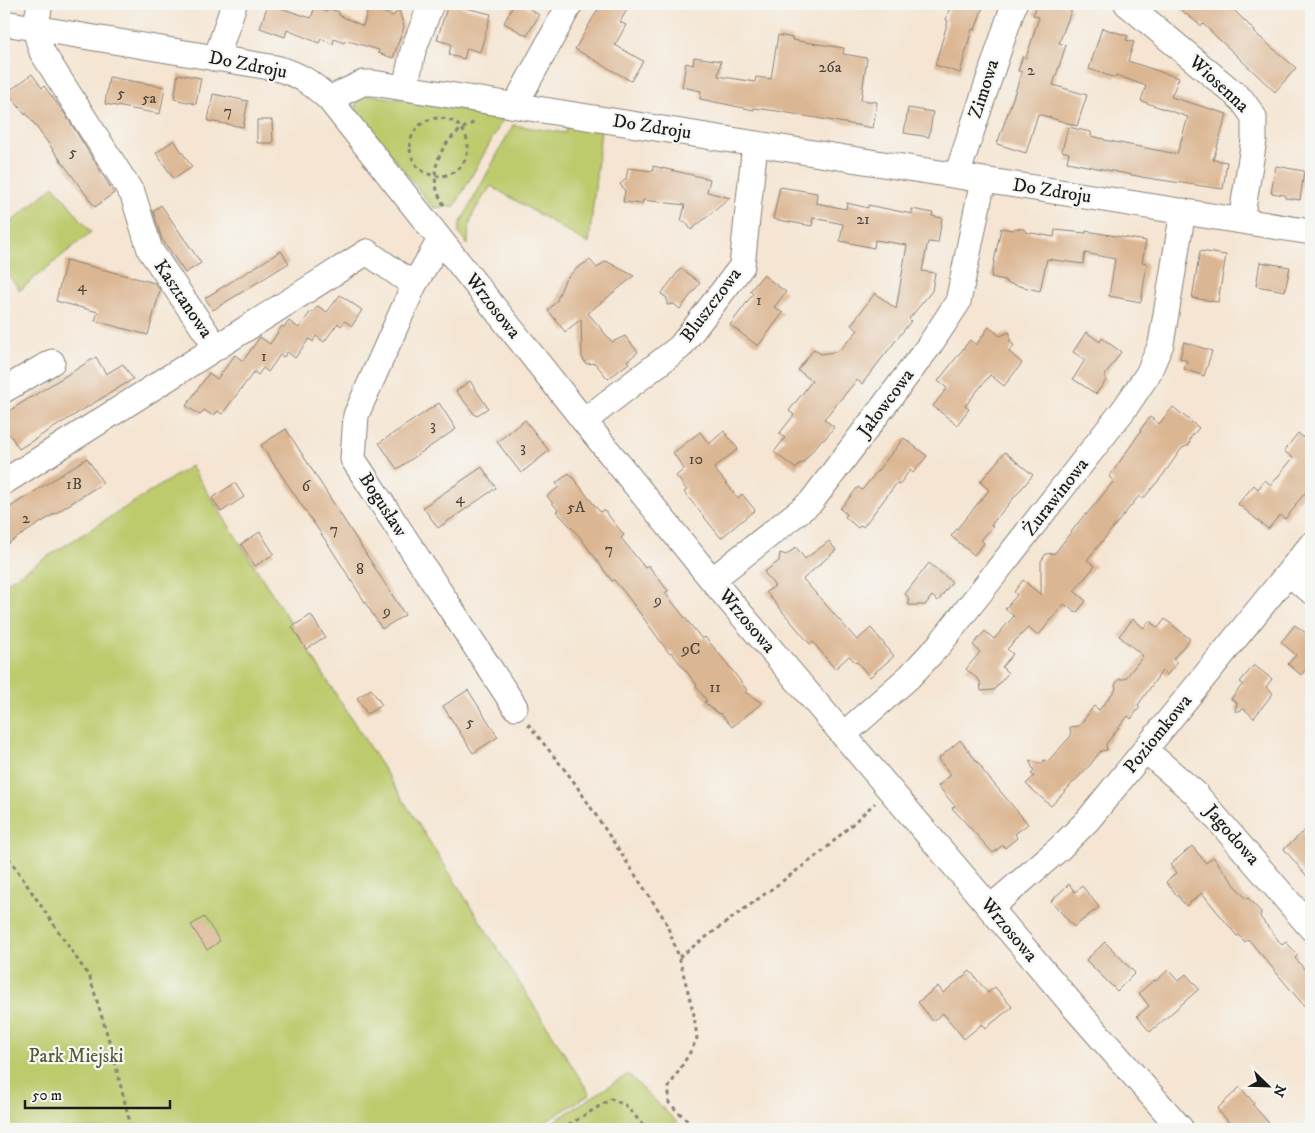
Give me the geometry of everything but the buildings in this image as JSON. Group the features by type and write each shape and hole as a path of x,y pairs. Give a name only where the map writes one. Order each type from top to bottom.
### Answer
{"street":[{"path":"35,29 40,4"},
{"path":"216,59 234,4"},
{"path":"405,88 413,51 431,4"},
{"path":"515,105 570,4"},
{"name":"Zimowa","path":"957,175 996,51 1014,4"},
{"name":"Wiosenna","path":"1127,4 1242,100 1254,117 1254,140 1241,220"},
{"name":"Do Zdroju","path":"4,23 293,73 311,82 329,99 363,83 374,83 1311,232"},
{"name":"Kasztanowa","path":"4,482 216,347 150,250 133,195 42,52 35,29"},
{"name":"Wrzosowa","path":"329,99 712,580 842,735 1181,1129"},
{"name":"Bluszczowa","path":"584,421 680,347 742,266 754,144"},
{"name":"Jałowcowa","path":"712,580 811,502 929,346 958,302 983,180"},
{"name":"Żurawinowa","path":"842,735 909,677 939,645 1125,408 1148,374 1161,344 1182,211"},
{"name":"Bogusław","path":"440,240 414,285 356,415 353,459 515,707"},
{"path":"216,347 367,252 414,285"},
{"path":"4,390 52,362"},
{"name":"Poziomkowa","path":"990,908 1060,848 1088,820 1311,545"},
{"path":"1288,574 1311,591"},
{"name":"Jagodowa","path":"1144,750 1195,793 1311,928"}],"path":[{"path":"438,118 447,120 462,129 468,145 464,162 459,168 443,176 435,176 426,173 414,161 411,152 411,142 414,133 420,126 428,120 438,118"},
{"path":"446,208 438,194 435,176 438,159 445,144 462,129 482,122"},
{"path":"515,707 572,779 665,920 679,957 694,1015 697,1038 669,1087 669,1103 696,1129"},
{"path":"679,957 822,852 890,790"},
{"path":"4,851 90,978 111,1047 130,1123 129,1129"},
{"path":"562,1129 611,1098 625,1105 647,1129"}],"green space":[{"path":"363,94 506,114 455,206 433,208 357,111 357,102"},
{"path":"513,125 565,133 567,125 601,130 589,244 491,186 471,220 468,245 458,232 461,222"},
{"path":"54,186 91,232 20,290 4,270 4,228"},
{"name":"Park Miejski","path":"191,466 590,1094 534,1129 4,1129 4,584"},
{"path":"628,1074 684,1129 542,1129"}]}
